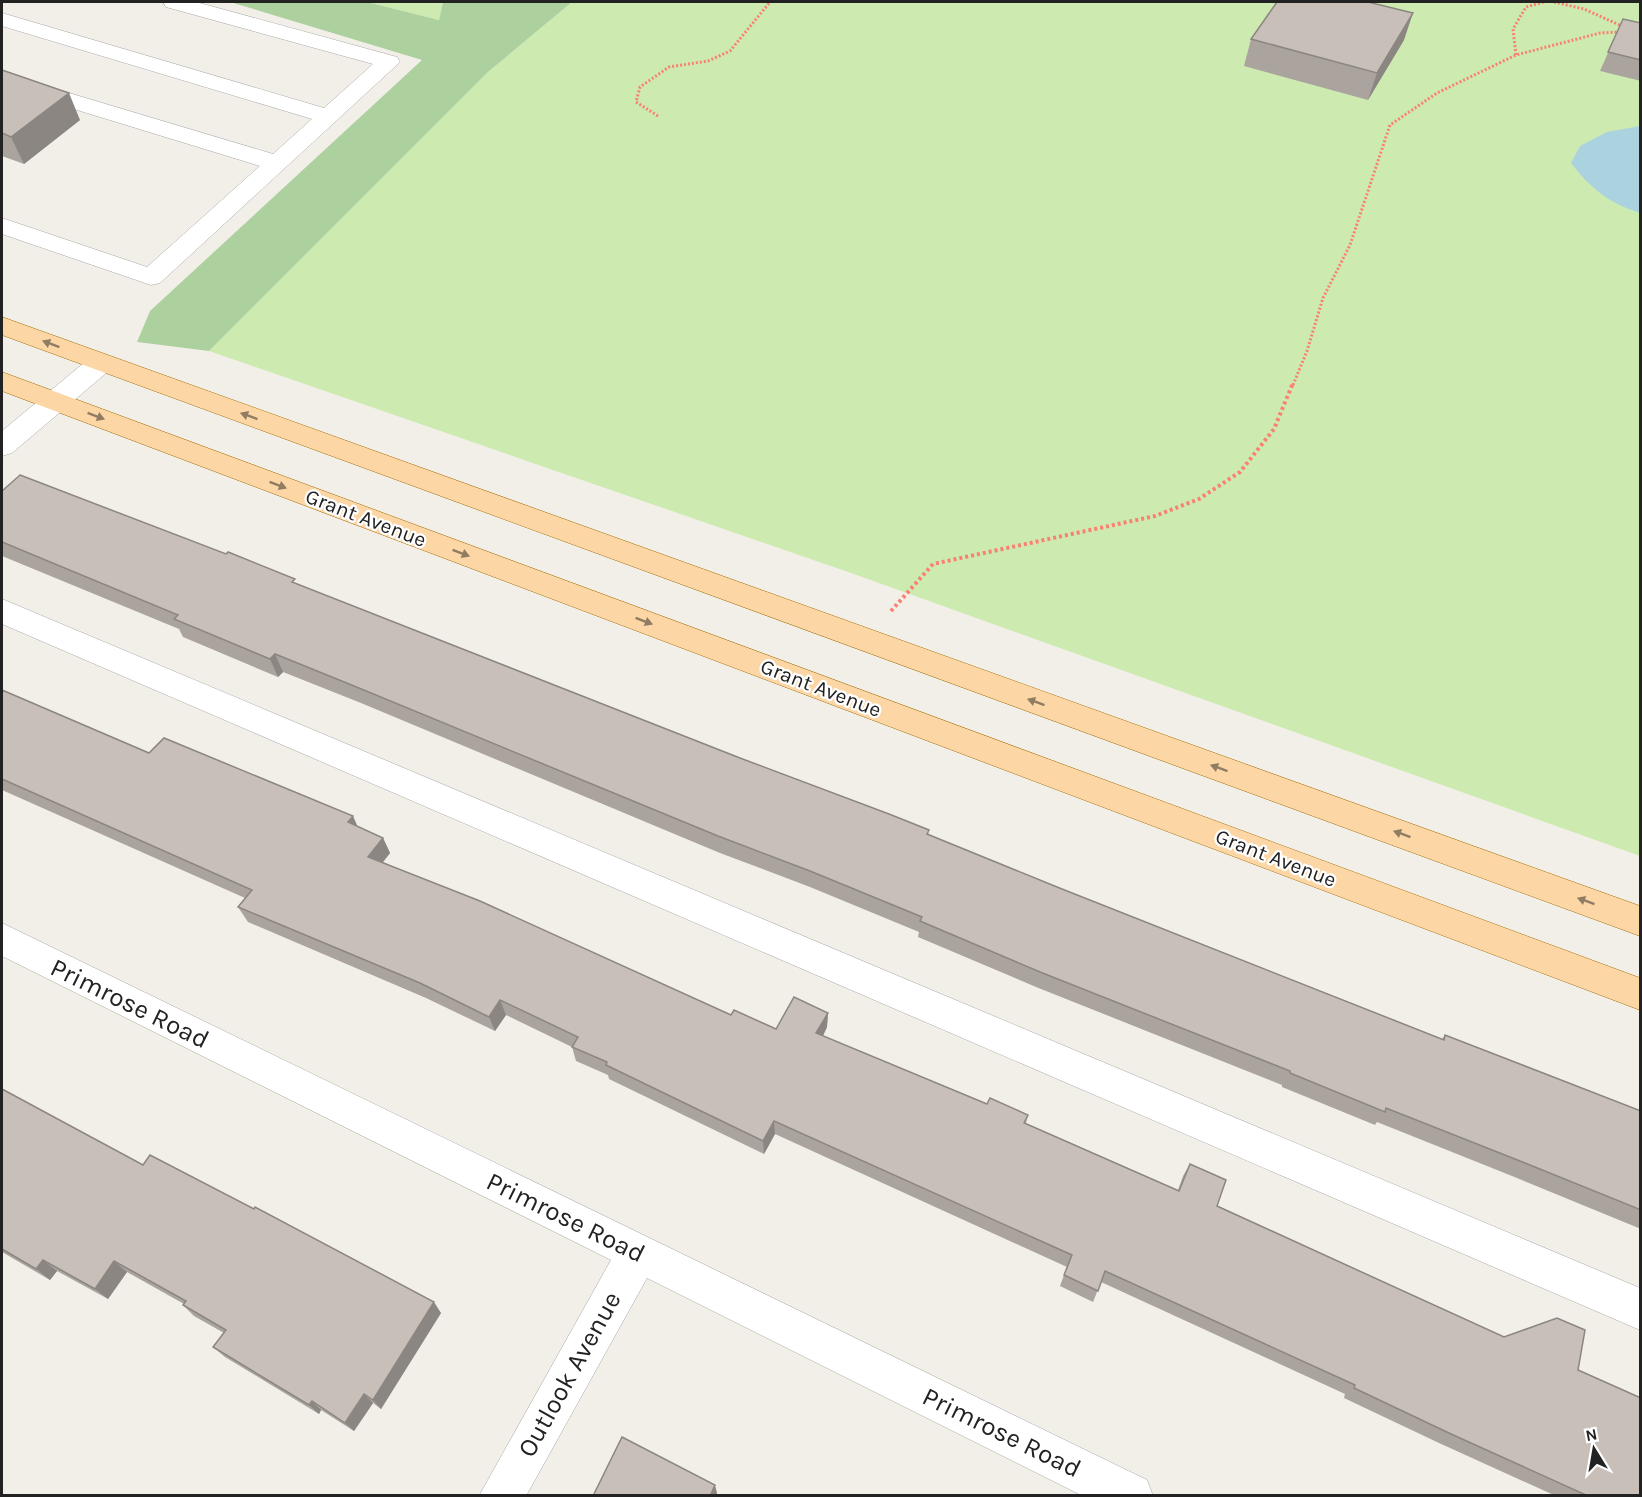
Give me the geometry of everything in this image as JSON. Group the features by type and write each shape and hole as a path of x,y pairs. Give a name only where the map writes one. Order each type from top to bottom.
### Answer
{"main road":[{"path":"2,326 1641,921"},
{"name":"Grant Avenue","path":"2,381 1641,994"}],"street":[{"path":"2,226 151,277 389,62 174,2"},
{"path":"2,19 329,117"},
{"path":"2,80 277,163"},
{"path":"2,446 53,400 101,363"},
{"path":"2,612 1641,1309"},
{"name":"Primrose Road","path":"2,939 1131,1496"},
{"name":"Outlook Avenue","path":"501,1496 638,1252"}],"path":[{"path":"658,117 636,102 640,87 669,67 708,61 730,51 770,2"},
{"path":"1516,55 1513,29 1526,8 1544,2"},
{"path":"1554,2 1584,9 1634,31"},
{"path":"868,641 898,601 933,564 1155,516 1198,499 1240,472 1274,429 1307,351 1323,298 1350,244 1378,169 1390,125 1437,93 1516,55 1600,33 1622,32"}],"green space":[{"path":"230,2 367,2 439,20 443,2 572,2 488,72 209,351 137,342 150,311 422,60"},
{"path":"367,2 443,2 439,20"},
{"path":"572,2 1640,2 1640,856 851,573 209,351 488,72"}],"water":[{"path":"1640,126 1640,213 1619,205 1601,194 1571,163 1580,146 1607,132"}],"building":[{"path":"1277,2 1368,2 1413,13 1377,73 1251,39"},
{"path":"1623,19 1641,23 1641,60 1608,52"},
{"path":"2,70 69,93 11,137 2,133"},
{"path":"20,475 226,554 228,552 295,579 292,582 889,814 929,830 927,834 1062,889 1444,1040 1445,1035 1641,1111 1641,1210 1386,1108 1385,1112 1290,1073 1290,1071 1040,972 920,921 922,917 275,654 270,659 174,619 178,615 2,542 2,491"},
{"path":"2,690 149,753 164,738 353,816 348,822 383,838 368,857 480,901 731,1015 734,1010 776,1029 794,997 828,1013 816,1033 987,1104 990,1098 1028,1115 1024,1123 1179,1191 1190,1164 1226,1180 1217,1206 1504,1337 1557,1318 1585,1330 1578,1370 1641,1398 1641,1496 1588,1496 1354,1388 1355,1385 1105,1271 1098,1291 1064,1275 1072,1255 774,1121 763,1141 606,1065 607,1062 572,1047 578,1037 500,1000 489,1017 420,983 238,907 252,890 2,779"},
{"path":"2,1089 143,1165 150,1155 254,1209 255,1207 434,1302 373,1400 364,1394 345,1423 312,1401 309,1405 213,1347 226,1330 183,1305 186,1301 114,1261 95,1289 43,1260 36,1269 2,1249"},
{"path":"622,1437 715,1485 710,1496 593,1496"}]}
